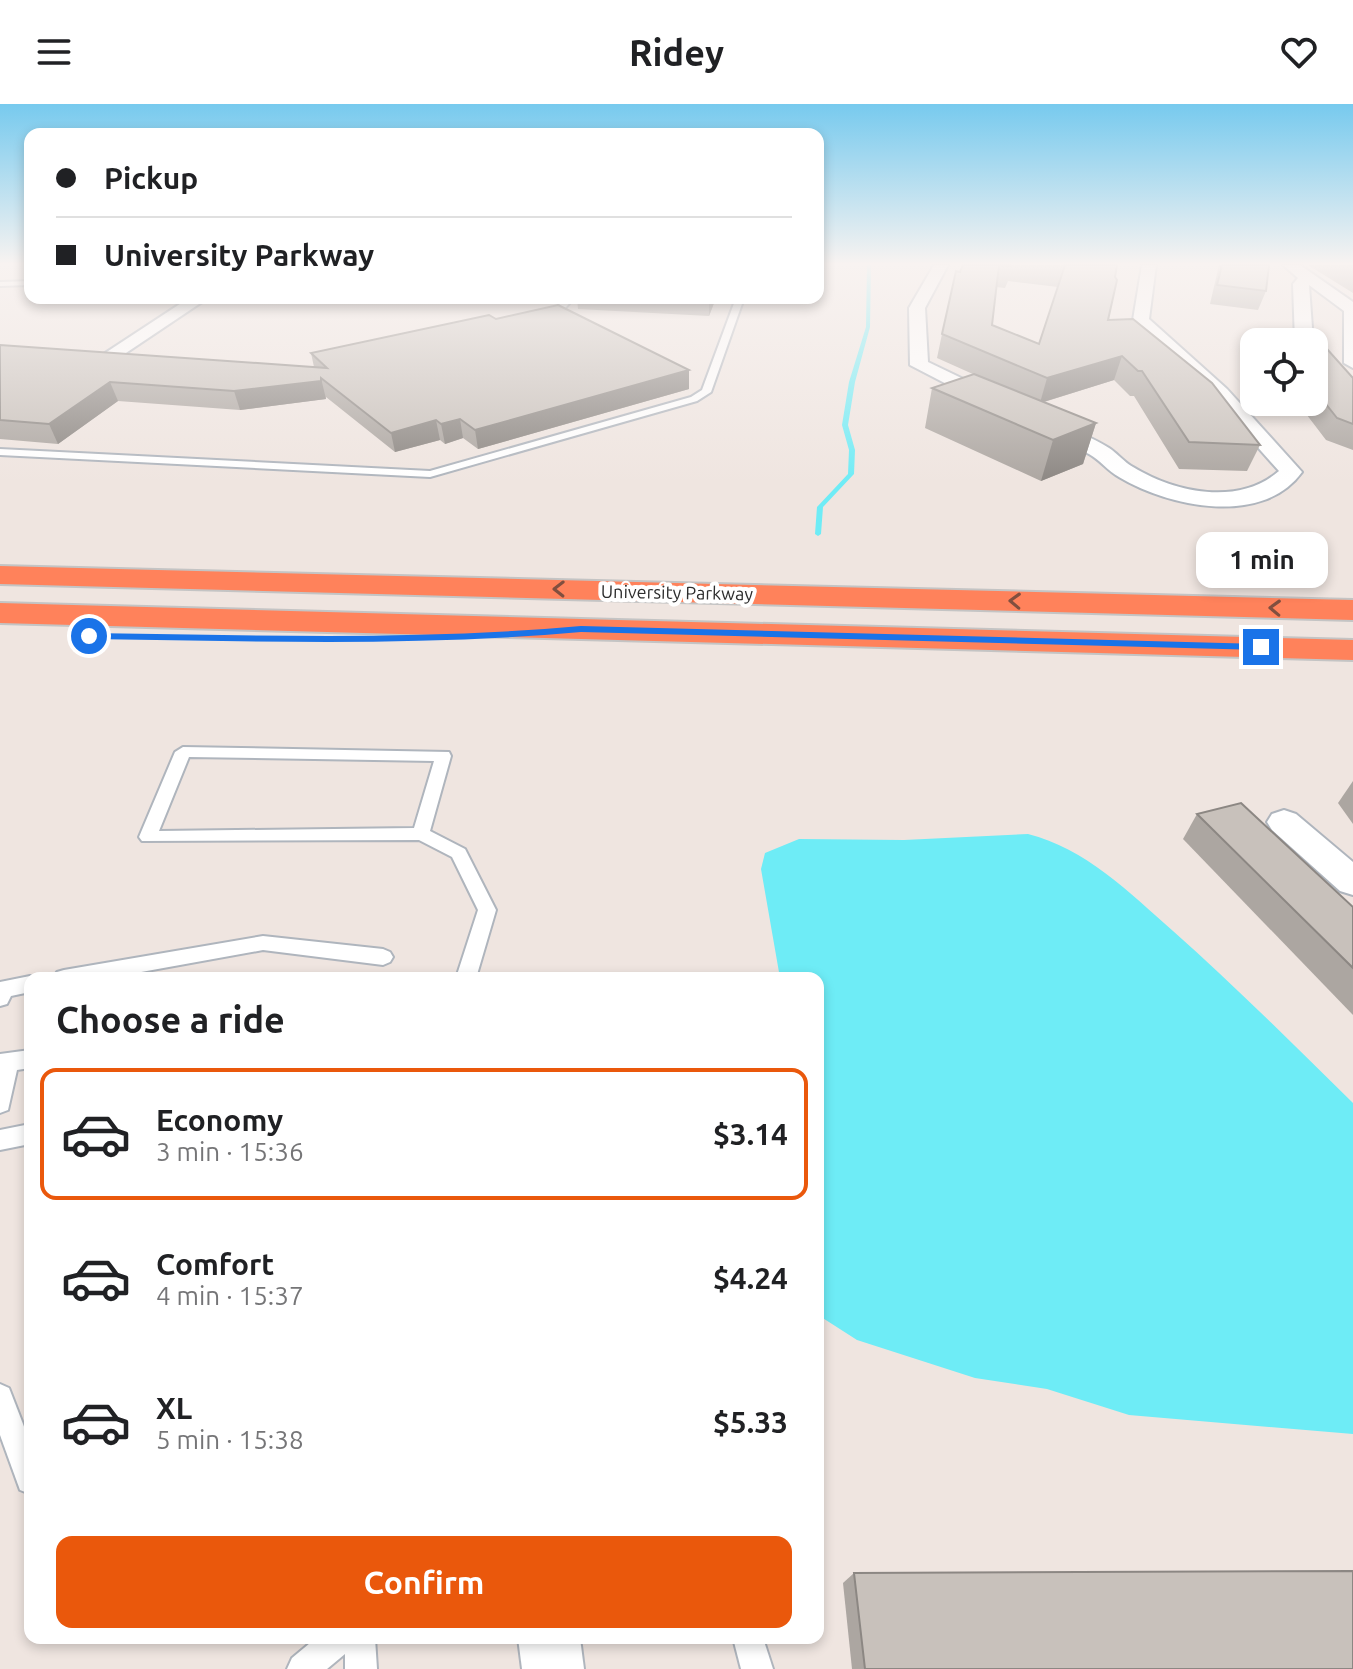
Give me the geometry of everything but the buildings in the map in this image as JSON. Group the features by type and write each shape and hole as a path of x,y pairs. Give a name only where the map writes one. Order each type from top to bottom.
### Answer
{"highway":[{"path":"0,555 220,571 343,584"},
{"name":"University Parkway","path":"0,575 1353,610"},
{"name":"University Parkway","path":"0,613 1353,650"},
{"path":"0,635 387,641 488,638 581,629"}],"street":[{"path":"103,362 139,338"},
{"path":"918,338 919,365 1101,452 1125,472 1157,486 1197,498 1231,500 1270,491 1291,472 1220,393 1161,338"},
{"path":"1348,362 1350,338"},
{"path":"1284,822 1353,882"},
{"path":"550,1644 553,1669"}],"lane":[{"path":"0,452 430,474 694,399 706,392 726,338"},
{"path":"421,834 443,756 183,752 148,837 421,834 459,853 487,910 468,972"},
{"path":"98,972 263,943 383,957"},
{"path":"0,998 3,989 24,985"},
{"path":"0,1103 13,1061"},
{"path":"0,1140 24,1135"},
{"path":"0,1397 24,1463"},
{"path":"303,1669 333,1644"},
{"path":"360,1644 361,1669"},
{"path":"750,1644 757,1669"}],"water":[{"path":"1028,834 1088,861 1123,887 1219,973 1353,1103 1353,1434 1129,1415 1047,1389 975,1378 857,1340 824,1319 824,972 779,972 761,869 765,853 799,839 904,840"}],"waterway":[{"path":"818,534 820,507 851,474 852,450 845,425 852,382 865,338"}],"route":[{"path":"89,636 387,641 488,638 581,629 1261,647"}]}
